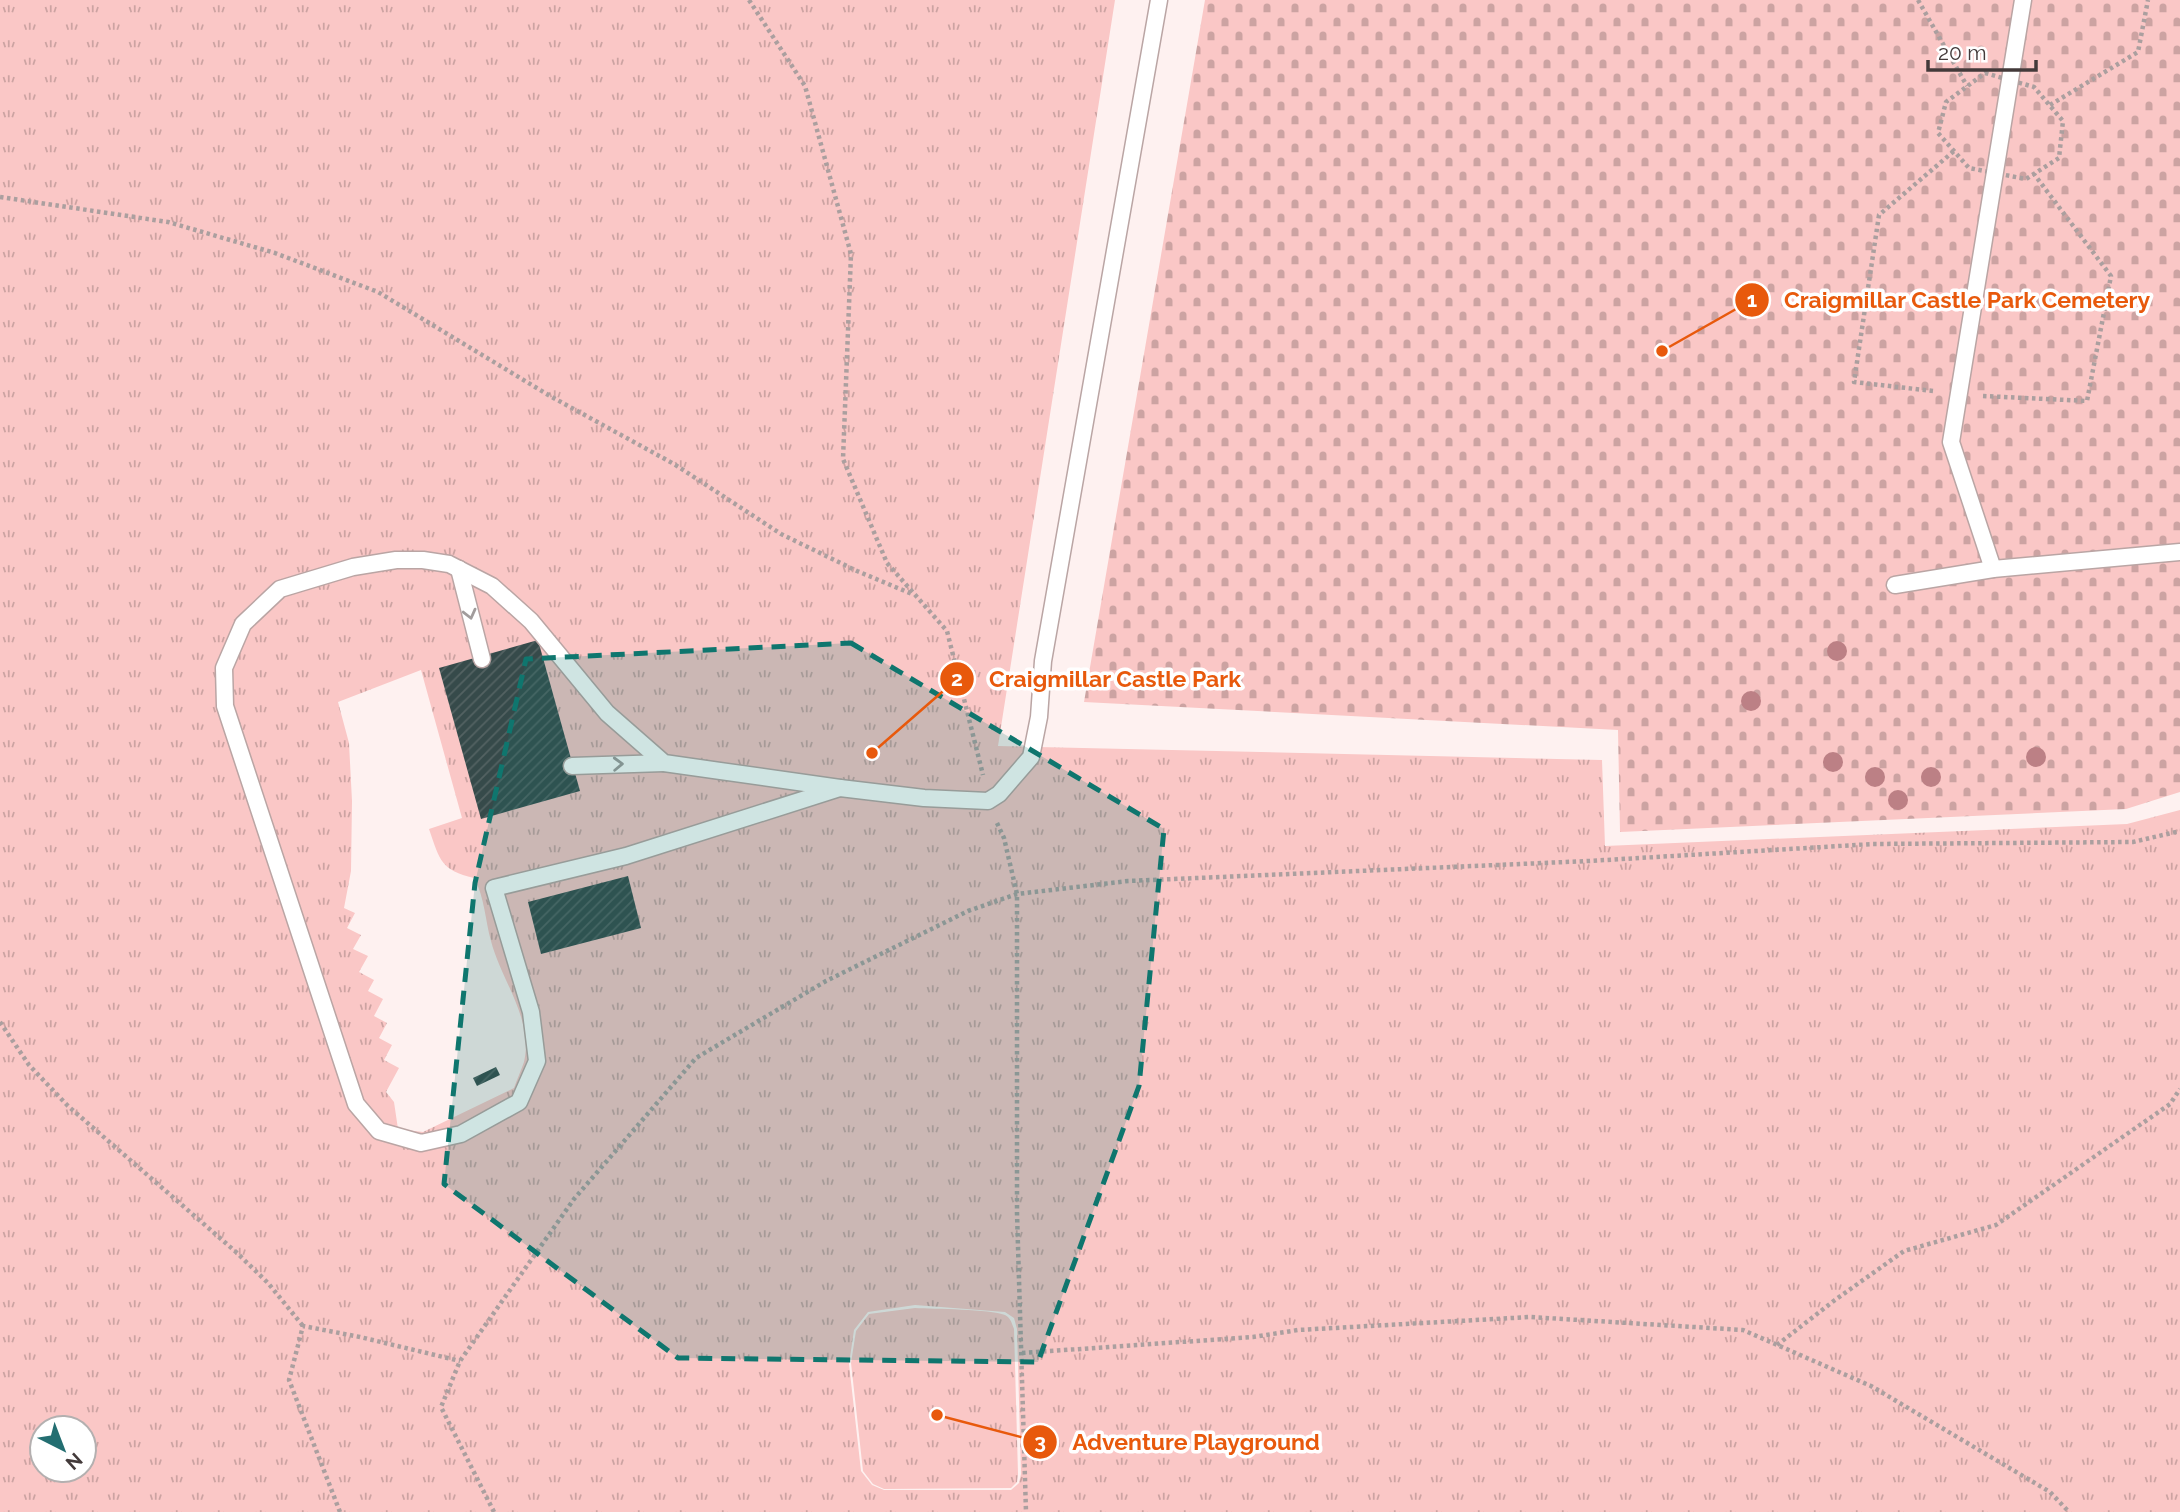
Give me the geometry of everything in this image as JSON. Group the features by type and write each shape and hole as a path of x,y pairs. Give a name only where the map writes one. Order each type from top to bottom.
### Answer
{"lane":[{"path":"572,766 664,763 839,789 924,798 988,801 999,794 1031,757 1040,717 1043,661 1159,0"},
{"path":"1993,569 1951,442 2023,0"},
{"path":"1895,585 1993,569 2180,552"},
{"path":"664,763 607,713 531,621 492,586 449,564 396,560 353,567 280,589 243,624 224,668 225,706 356,1104 379,1131 421,1143 461,1134 519,1102 537,1061 531,1012 494,888 626,856 839,789"},
{"path":"459,569 482,659"}],"path":[{"path":"749,0 805,86 851,254 843,459 887,563 947,631 976,740 988,801 1004,838 1017,894 1017,1213 1027,1512"},
{"path":"1918,0 1967,86"},
{"path":"2050,105 2138,52 2148,0"},
{"path":"0,197 168,222 275,253 378,292 550,396 674,464 781,534 913,595"},
{"path":"494,1512 441,1407 460,1361 574,1199 696,1058 826,981 968,911 1017,894 1128,881 1590,861 1873,844 2133,842 2180,831"},
{"path":"0,1021 29,1065 68,1107 236,1252 268,1283 303,1326 360,1336 460,1361"},
{"path":"1777,1345 1904,1251 1996,1225 2170,1104 2180,1089"},
{"path":"1022,1353 1253,1337 1298,1330 1530,1317 1742,1330 1871,1386 2050,1492 2069,1512"},
{"path":"303,1326 289,1380 340,1512"}],"highlighted area":[{"path":"851,643 1164,829 1139,1086 1038,1362 678,1358 444,1184 475,883 526,659"}],"green space":[{"path":"0,0 1115,0 998,746 1602,760 1605,846 2127,824 2180,810 2180,1512 0,1512","holes":["421,670 462,818 429,829 443,862 455,871 474,878 478,886 496,956 521,1016 526,1046 524,1062 514,1088 423,1132 398,1129 394,1102 386,1092 399,1068 384,1060 392,1045 379,1038 387,1023 374,1016 383,999 368,991 374,980 359,972 368,956 353,949 361,935 347,928 355,913 344,908 351,871 352,801 349,743 338,702","915,1305 1005,1312 1014,1318 1017,1329 1021,1474 1019,1483 1011,1490 884,1490 872,1485 861,1471 849,1364 854,1330 868,1312"]},
{"path":"1205,0 2180,0 2180,792 2126,809 1620,832 1618,730 1084,702"},
{"path":"915,1308 987,1312 1005,1315 1011,1321 1014,1329 1018,1474 1017,1482 1011,1488 884,1489 873,1484 863,1471 851,1363 856,1331 869,1314"}],"building":[{"path":"538,640 580,791 481,819 439,668"},
{"path":"628,876 641,928 541,954 528,902"},
{"path":"496,1067 500,1075 477,1086 473,1078"}],"place":[{"name":"Craigmillar Castle Park Cemetery","path":"1662,351"},
{"name":"Craigmillar Castle Park","path":"872,753"},
{"name":"Adventure Playground","path":"937,1415"}]}
